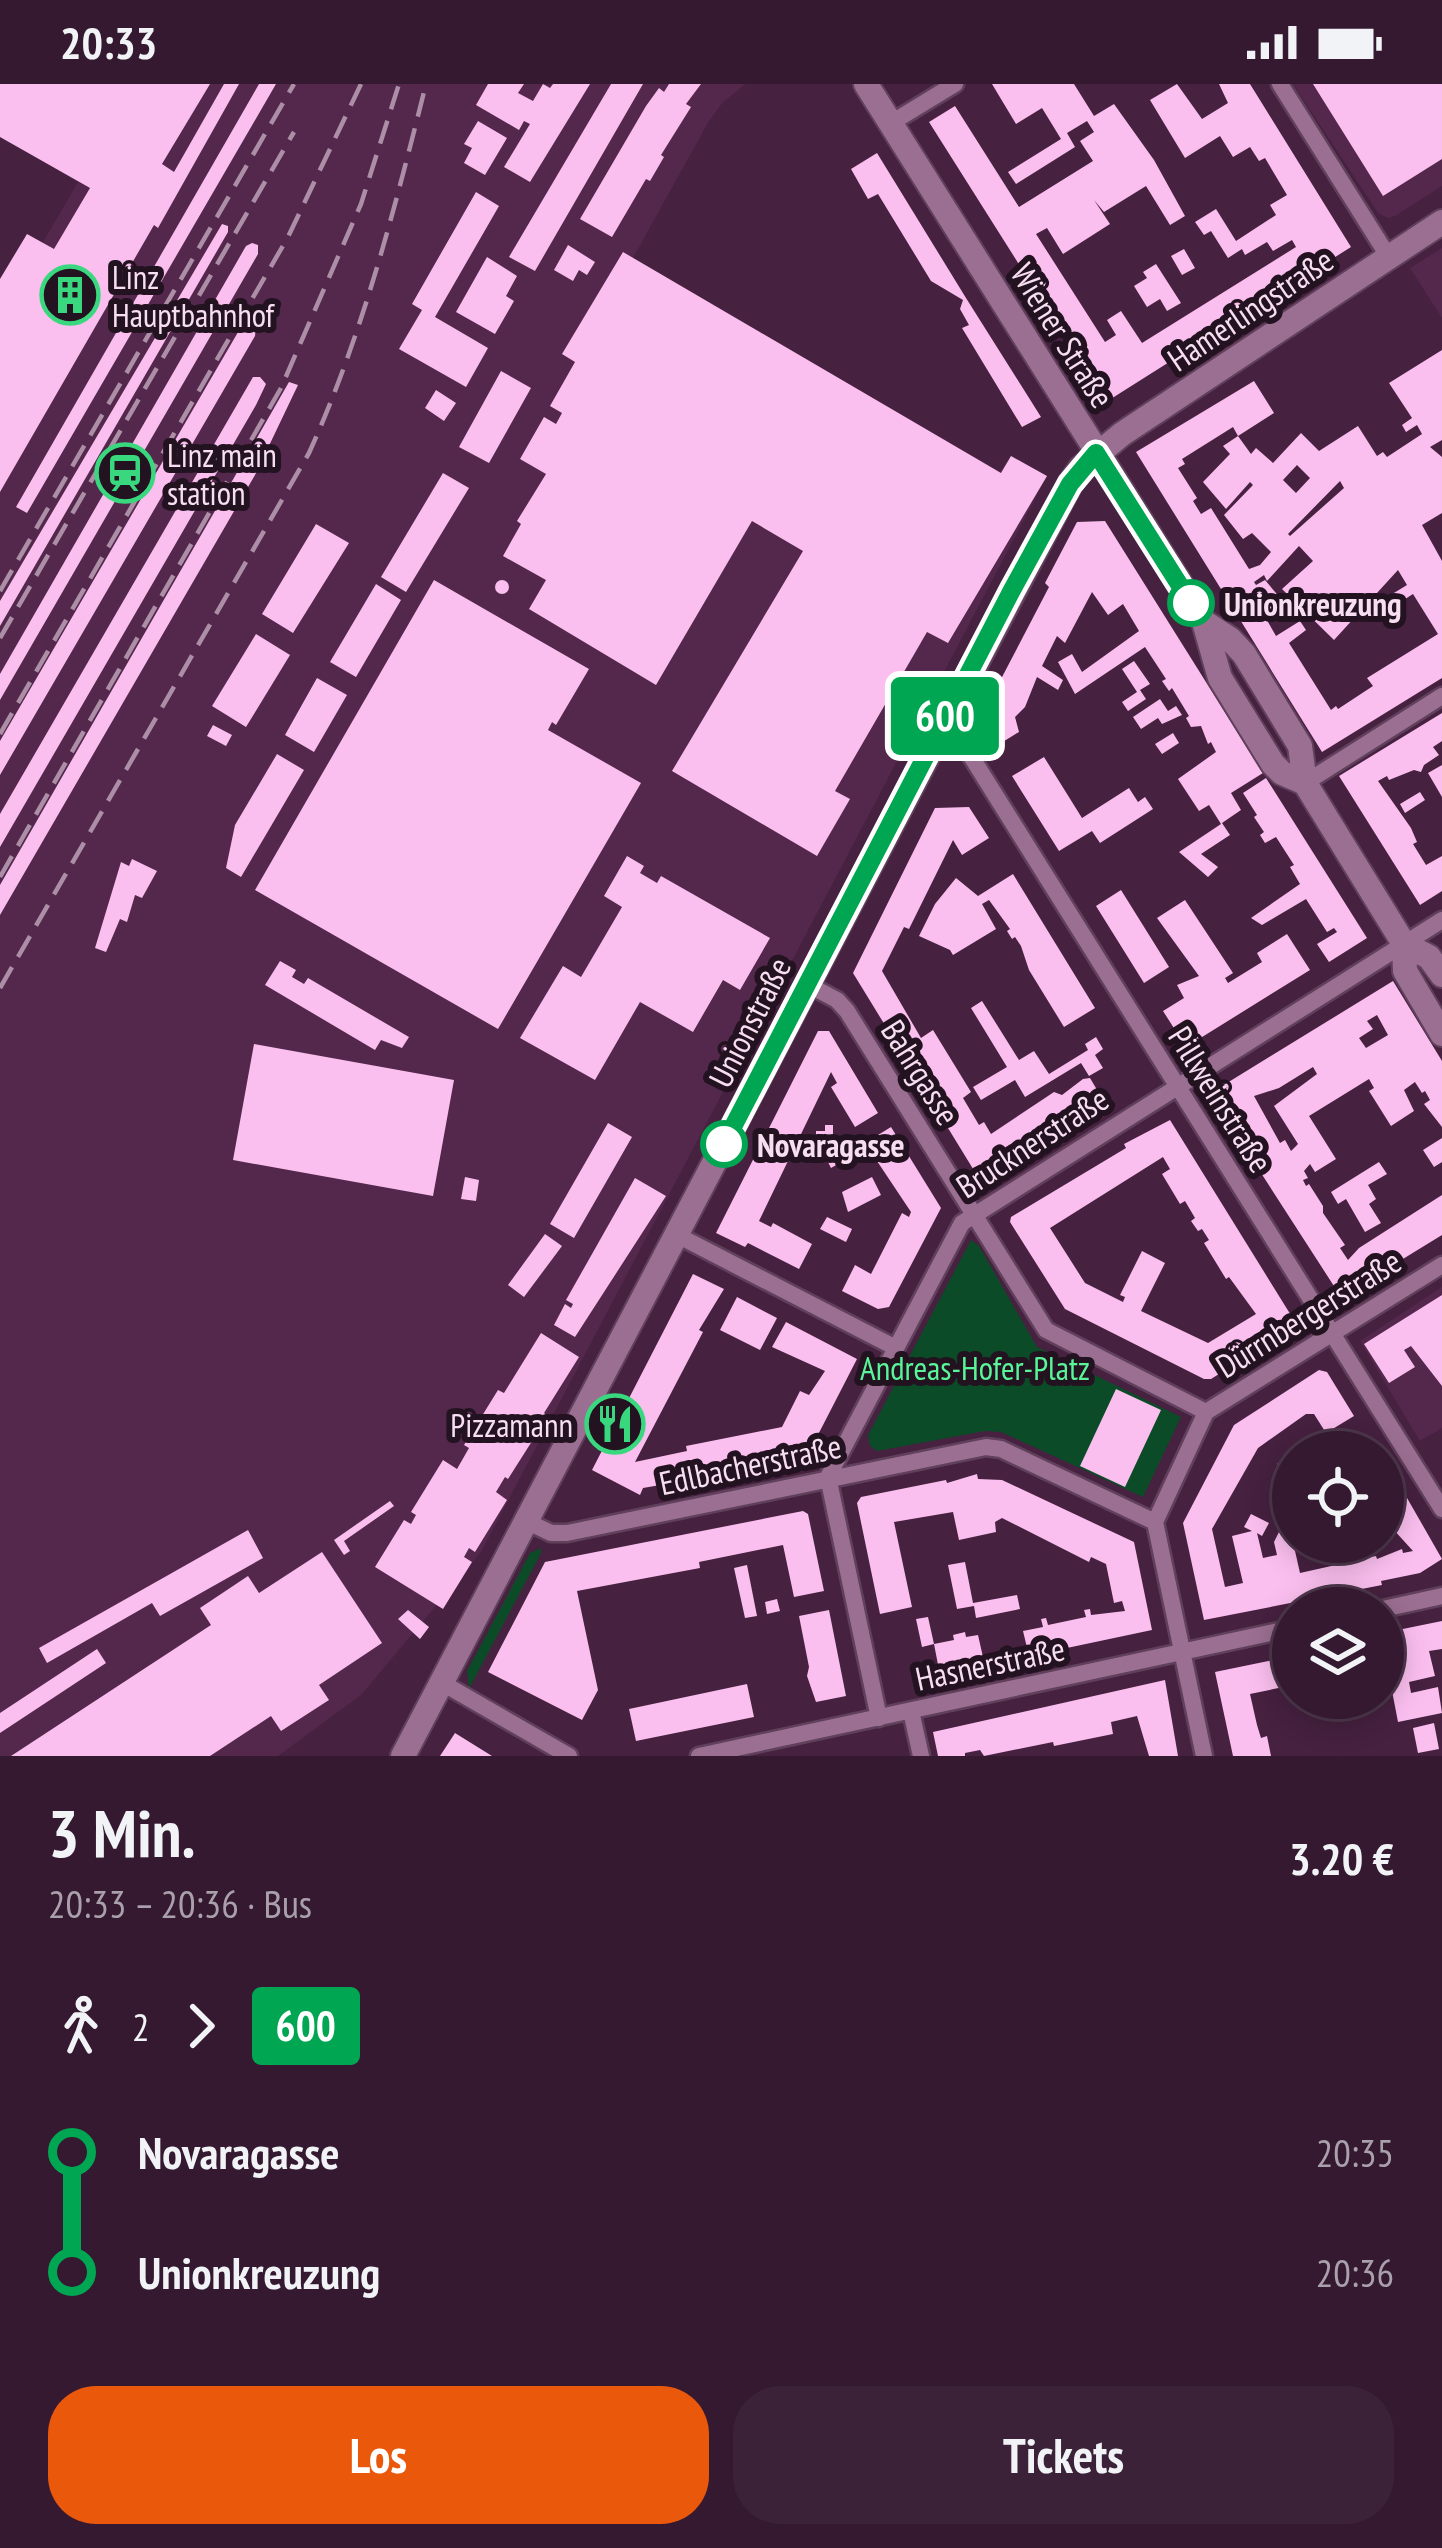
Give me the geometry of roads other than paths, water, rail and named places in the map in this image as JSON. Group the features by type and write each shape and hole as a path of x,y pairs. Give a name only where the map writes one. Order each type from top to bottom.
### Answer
{"main road":[{"name":"Wiener Straße","path":"866,84 1204,622 1244,654 1300,746 1305,783 1404,944 1405,971 1442,1034"},
{"name":"Hamerlingstraße","path":"1096,453 1442,222"},
{"name":"Unionstraße","path":"403,1756 936,733 1070,484 1096,453"},
{"name":"Wiener Straße","path":"1404,944 1427,956 1442,976"}],"street":[{"path":"891,123 955,84"},
{"path":"1280,84 1388,256"},
{"path":"1305,783 1442,696"},
{"name":"Pillweinstraße","path":"936,733 969,753 1442,1509"},
{"name":"Brucknerstraße","path":"828,1477 962,1222 1442,920"},
{"name":"Bahrgasse","path":"805,983 837,1000 847,1011 1046,1330 1206,1412"},
{"path":"677,1235 896,1348"},
{"name":"Dürrnbergerstraße","path":"1206,1412 1442,1265"},
{"path":"1204,1756 1154,1522 1206,1412"},
{"name":"Edlbacherstraße","path":"528,1522 551,1533 567,1533 986,1447 1001,1449 1154,1522"},
{"path":"828,1477 879,1718"},
{"path":"1404,1604 1442,1596"},
{"name":"Hasnerstraße","path":"699,1756 1272,1633"},
{"path":"444,1684 569,1756"},
{"path":"911,1711 921,1756"}],"railway":[{"path":"0,591 294,84"},
{"path":"0,734 288,237 361,84"},
{"path":"0,877 281,388 361,204 399,84"},
{"path":"0,988 309,453 361,317 426,84"},
{"path":"0,638 294,132"}],"place":[{"name":"Linz Hauptbahnhof","path":"70,295"},
{"name":"Linz main station","path":"125,473"},
{"name":"Unionkreuzung","path":"1191,603"},
{"name":"Novaragasse","path":"724,1144"},
{"name":"Pizzamann","path":"615,1424"}],"park label":[{"name":"Andreas-Hofer-Platz","path":"975,1367"}]}
